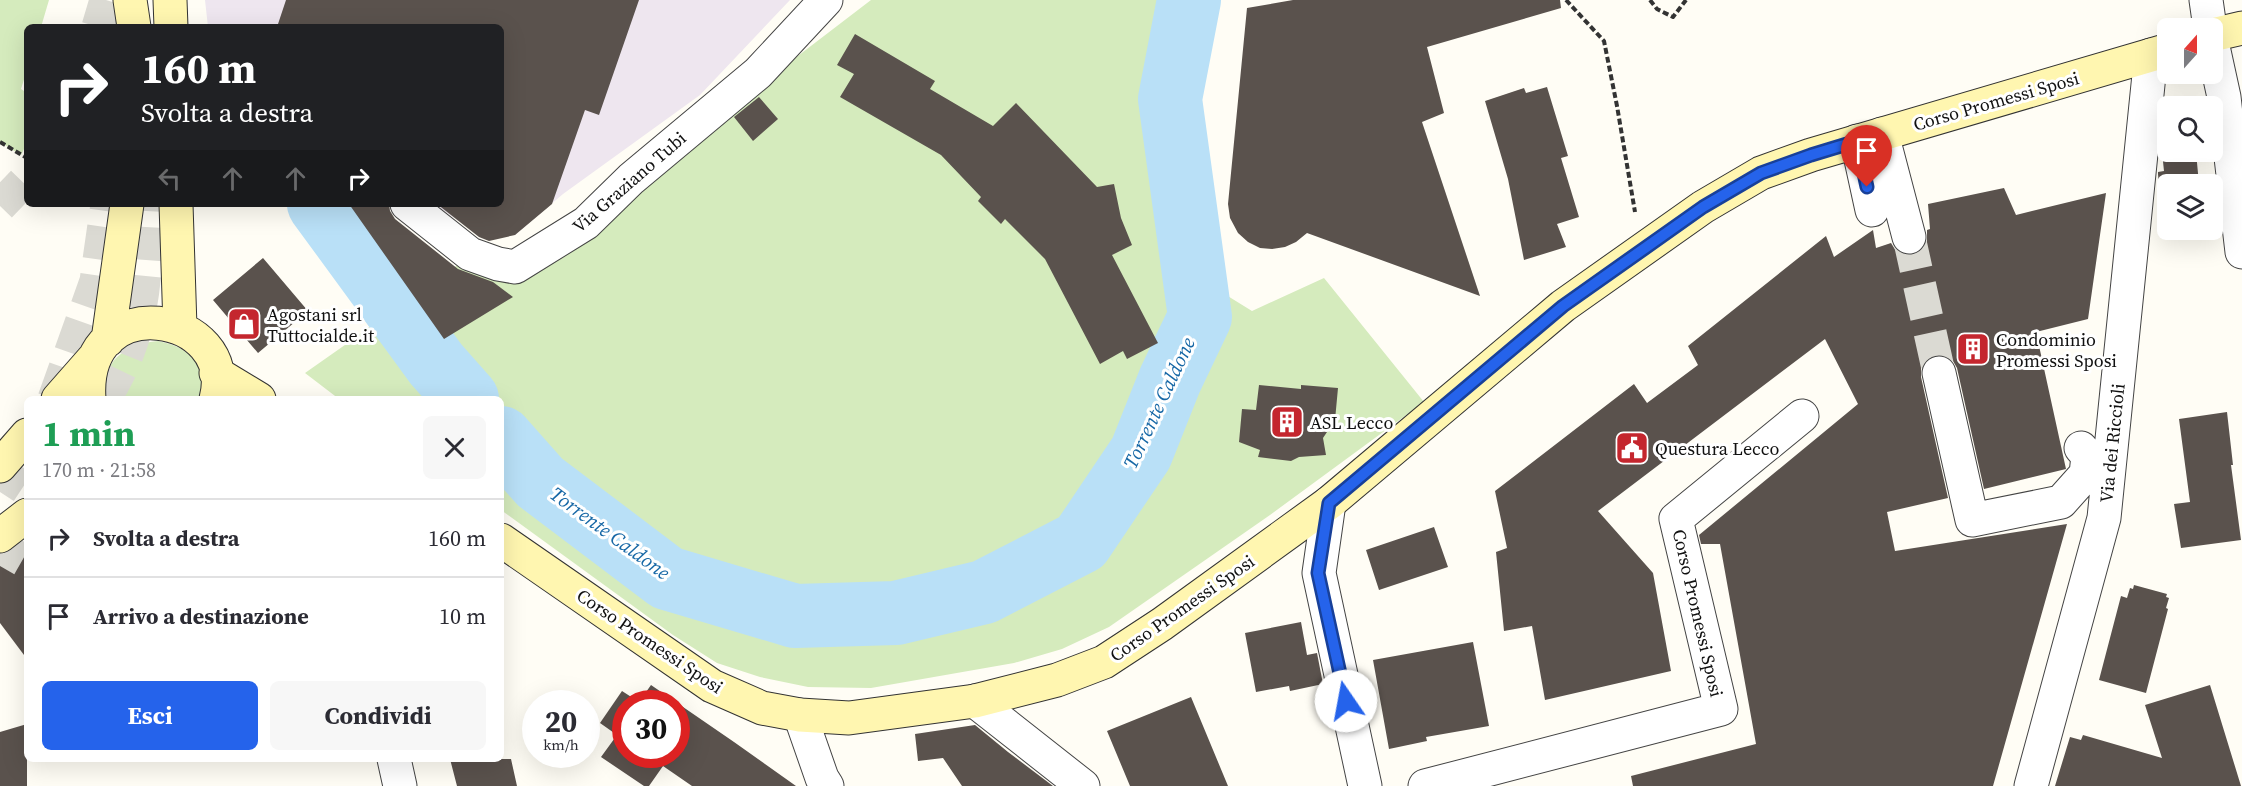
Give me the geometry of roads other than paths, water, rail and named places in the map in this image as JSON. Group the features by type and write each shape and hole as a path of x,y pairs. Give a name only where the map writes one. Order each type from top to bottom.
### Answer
{"street":[{"path":"130,0 134,24"},
{"path":"170,0 171,24"},
{"name":"Via Graziano Tubi","path":"411,207 470,254 498,264 515,267 586,223 631,179 758,73 826,0"},
{"path":"2206,0 2209,18"},
{"path":"2223,32 2242,28"},
{"name":"Corso Promessi Sposi","path":"504,542 712,686 762,708 800,715 849,718 975,701 1057,680 1104,662 1162,624 1329,503 1563,306 1703,207 1761,173 1811,155 2157,54"},
{"name":"Via dei Riccioli","path":"2031,786 2104,518 2157,70"},
{"path":"2221,84 2242,252"},
{"path":"1870,138 1872,210"},
{"path":"1870,138 1909,237"},
{"path":"89,396 88,380 101,349 126,207"},
{"path":"176,207 180,327"},
{"path":"61,396 117,332 151,321 180,327 198,340 208,352 216,386 249,396"},
{"path":"1939,373 1972,520 2061,502 2085,474 2088,456 2081,448"},
{"name":"Corso Promessi Sposi","path":"1425,786 1721,709 1676,519 1802,416"},
{"path":"0,466 24,438"},
{"path":"1329,503 1318,573 1365,786"},
{"path":"0,536 24,517"},
{"path":"975,701 1083,786"},
{"path":"800,715 822,778 827,786"},
{"path":"395,762 400,786"}],"waterway":[{"name":"Torrente Caldone","path":"504,441 540,482 667,578 795,616 896,613 984,592 1081,542 1141,453 1170,380 1200,317 1170,99 1189,0"},
{"name":"Torrente Caldone","path":"321,207 436,364 464,396"}],"tunnel":[{"path":"99,24 106,0"},
{"path":"0,206 24,181"},
{"path":"55,396 96,281 107,207"},
{"path":"106,396 118,375 136,329 144,281 149,207"},
{"path":"1909,237 1939,373"},
{"path":"0,492 24,456"},
{"path":"0,566 24,524"}],"place":[{"name":"Agostani srl Tuttocialde.it","path":"244,324"},
{"name":"Condominio Promessi Sposi","path":"1973,349"},
{"name":"ASL Lecco","path":"1287,422"},
{"name":"Questura Lecco","path":"1632,448"}]}
